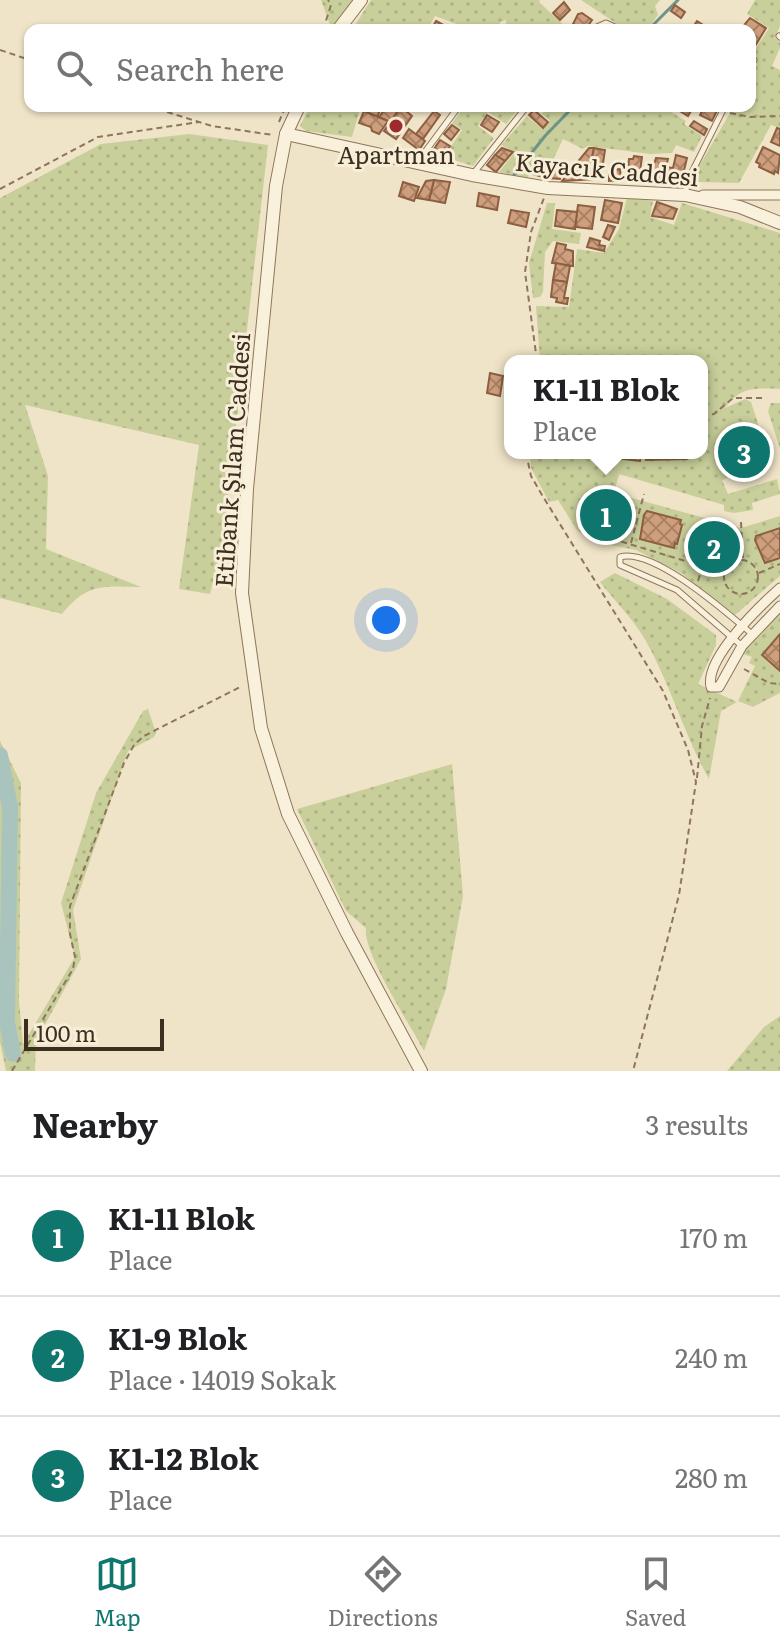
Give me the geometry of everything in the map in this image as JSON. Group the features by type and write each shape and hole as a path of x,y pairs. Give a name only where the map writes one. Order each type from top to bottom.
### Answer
{"street":[{"path":"343,24 361,0"},
{"name":"Etibank Şılam Caddesi","path":"296,112 286,134 276,186 247,489 242,593 261,728 288,814 421,1071"},
{"name":"Kayacık Caddesi","path":"286,134 472,175 548,188 685,195 740,207 780,223"},
{"path":"685,195 779,193"},
{"path":"780,588 732,637 709,681 712,689 719,687 742,646 780,606"}],"lane":[{"path":"417,163 454,112"},
{"path":"472,175 522,112"},
{"path":"685,195 688,180 722,112"},
{"path":"742,646 677,590 622,566 619,560 624,555 639,558 679,576 752,634"}],"path":[{"path":"325,24 331,5 328,0"},
{"path":"0,50 24,58"},
{"path":"167,112 199,122 275,135 286,134"},
{"path":"736,112 750,117 780,116"},
{"path":"0,189 98,137 199,122"},
{"path":"536,355 525,261 531,232 548,188"},
{"path":"640,351 640,355"},
{"path":"708,415 714,414 733,398 766,398"},
{"path":"527,459 531,476 542,495 663,691 688,750 696,782"},
{"path":"631,544 644,494"},
{"path":"741,522 743,560"},
{"path":"583,530 725,573"},
{"path":"743,560 752,564 758,574 754,588 739,594 726,584 725,573 731,563 743,560"},
{"path":"758,574 780,564"},
{"path":"697,590 703,566"},
{"path":"744,669 769,683 780,684"},
{"path":"12,1071 73,969 75,957 70,934 70,906 119,775 134,745 144,736 254,680"},
{"path":"633,1071 679,895 702,726 712,689"}],"green space":[{"path":"321,0 352,0 336,24 330,24"},
{"path":"371,0 540,0 563,24 506,24 506,20 500,24 457,24 435,16 430,24 356,24"},
{"path":"581,0 660,0 655,6 658,15 651,24 617,24"},
{"path":"755,0 780,0 780,25 775,38 780,42 780,48 772,66 780,70 780,128 771,125 739,183 697,182 694,175 731,112 756,112 756,48 769,28 747,14"},
{"path":"307,112 359,112 352,137 306,131 300,126"},
{"path":"460,112 488,112 478,126 494,138 473,166 444,157 462,130 452,123"},
{"path":"488,112 516,112 506,124"},
{"path":"671,112 702,136 694,152 676,145 672,153 650,154 588,146 583,149 563,139 552,162 533,158 528,178 499,172 515,152 501,145 527,116 542,129 550,121 542,114"},
{"path":"189,134 268,145 223,541 210,594 179,589 199,445 25,405 48,476 46,549 141,587 97,588 80,597 62,614 0,598 0,198 101,144"},
{"path":"627,198 653,201 650,217 674,225 682,203 780,233 780,389 743,392 725,408 745,399 751,402 771,464 722,480 728,494 777,479 780,494 752,503 753,510 734,513 724,511 724,505 619,474 614,493 741,528 780,516 780,576 735,615 679,572 636,550 595,542 577,530 558,500 549,502 531,468 530,459 708,459 708,355 540,355 536,306 569,307 577,249 604,253 619,229"},
{"path":"547,203 555,203 552,229 581,233 579,244 553,241 545,252 543,292 540,297 533,298 529,263"},
{"path":"771,403 780,403 780,449 768,411"},
{"path":"615,573 667,599 716,635 716,645 698,684 737,702 721,711 709,779 643,636 600,582"},
{"path":"780,612 780,693 753,707 738,701 755,666 749,663 752,657 742,654 759,631"},
{"path":"148,709 156,733 128,751 73,910 81,959 36,1041 35,1071 6,1071 0,1042 0,741 21,783 19,1001 23,1044 75,957 61,903 96,793 143,711"},
{"path":"452,764 463,896 446,989 424,1051 379,971 366,928 346,911 297,809"},
{"path":"780,1016 780,1071 727,1071 764,1027"}],"building":[{"path":"564,2 570,10 560,20 553,13"},
{"path":"675,5 685,12 681,18 671,11"},
{"path":"582,13 592,20 589,24 573,24 578,14"},
{"path":"750,18 766,28 756,44 756,24 745,24"},
{"name":"Apartman","path":"364,112 388,121 379,134 359,123"},
{"path":"383,112 397,112 390,122 379,117"},
{"name":"Apartman","path":"397,112 407,112 412,116 396,139 384,131"},
{"path":"433,112 440,115 423,139 416,134"},
{"path":"536,112 548,122 543,128 529,115"},
{"path":"702,112 716,112 712,121 700,115"},
{"path":"487,115 499,122 492,132 481,125"},
{"path":"694,121 707,129 704,135 690,126"},
{"path":"452,125 459,130 451,140 444,134"},
{"path":"777,128 780,129 780,146 771,142"},
{"name":"Apartman","path":"409,129 425,141 419,150 403,138"},
{"path":"440,140 450,146 443,156 432,152"},
{"path":"763,147 780,155 778,173 759,167 760,164 756,162"},
{"path":"502,148 513,152 505,161 495,155"},
{"path":"589,148 594,148 590,168 595,169 594,179 562,181"},
{"path":"594,148 605,150 602,170 590,168"},
{"path":"495,155 505,161 496,172 487,165"},
{"path":"676,155 687,158 682,179 679,182 662,181 666,167 673,168"},
{"path":"642,157 639,179 627,177 629,159"},
{"path":"656,158 668,159 663,178 650,177"},
{"path":"535,160 551,165 546,178 530,173"},
{"path":"554,162 563,164 560,179 549,178"},
{"path":"620,169 621,180 609,181 609,170"},
{"name":"Apartman","path":"434,180 450,182 445,203 429,200"},
{"name":"Apartman","path":"434,180 429,200 417,198 426,181"},
{"name":"Apartman","path":"403,182 419,187 414,201 399,196"},
{"name":"Apartman","path":"479,193 499,197 497,210 477,206"},
{"path":"605,200 622,203 618,223 601,220"},
{"path":"657,202 677,209 673,219 652,216"},
{"path":"578,205 595,207 592,229 575,227"},
{"path":"511,210 529,213 526,227 508,223"},
{"path":"557,210 577,212 575,229 555,226"},
{"path":"608,225 615,227 609,240 603,237"},
{"path":"590,238 600,241 599,245 605,246 604,251 587,247"},
{"path":"557,243 573,251 573,266 552,263"},
{"path":"556,263 570,266 567,282 553,280"},
{"path":"553,280 567,282 564,298 568,298 567,304 556,302 557,298 551,297"},
{"path":"490,373 503,376 500,396 487,393"},
{"path":"756,434 757,438 760,437 765,461 732,472 723,444"},
{"path":"592,497 626,506 619,534 585,525"},
{"path":"647,511 681,520 674,548 640,539"},
{"path":"780,528 780,558 765,563 756,536"},
{"path":"701,529 734,538 736,542 727,565 694,556"},
{"path":"780,634 780,671 762,655"}],"waterway":[{"path":"654,24 678,0"},
{"path":"514,175 568,112"},
{"path":"0,755 10,807 7,1022 13,1054"}],"place":[{"name":"Apartman","path":"396,126"},
{"name":"K1-12 Blok","path":"744,452"},
{"name":"K1-11 Blok","path":"606,515"},
{"name":"K1-9 Blok","path":"714,547"}]}
